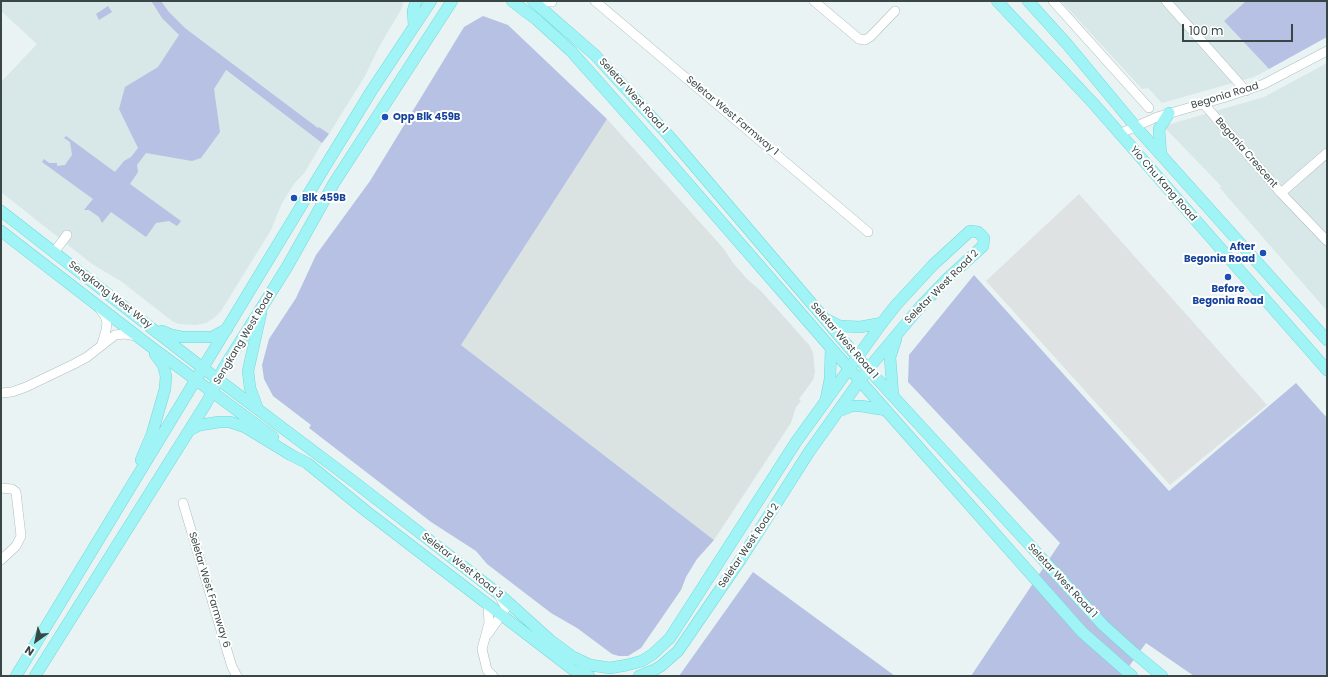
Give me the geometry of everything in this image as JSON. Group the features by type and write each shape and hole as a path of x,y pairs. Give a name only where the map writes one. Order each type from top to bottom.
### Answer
{"main road":[{"path":"414,26 413,11 416,1"},
{"name":"Sengkang West Road","path":"16,676 357,115 431,1"},
{"path":"503,1 515,3"},
{"name":"Seletar West Road 1","path":"533,1 550,5 669,136 868,369 1103,625 1162,676"},
{"name":"Yio Chu Kang Road","path":"997,1 1093,103 1327,370"},
{"name":"Yio Chu Kang Road","path":"1028,1 1067,44 1135,126 1327,340"},
{"name":"Sengkang West Road","path":"35,676 190,431 207,402 223,369 264,305 334,183 453,2"},
{"name":"Seletar West Road 1","path":"515,3 571,51 1082,632 1132,676"},
{"path":"1161,155 1159,129 1169,113"},
{"name":"Sengkang West Way","path":"1,210 218,379"},
{"name":"Sengkang West Way","path":"1,231 136,336 212,391"},
{"name":"Seletar West Road 2","path":"639,676 654,670 672,658 741,559 810,452 868,369 920,307 942,284 983,246 984,238 978,232 970,231 932,265 882,323 796,442 700,591"},
{"path":"258,408 250,388 248,371 264,305"},
{"path":"823,318 840,326 860,327 882,323"},
{"path":"151,327 172,336 182,337 212,336 226,329"},
{"path":"893,396 890,357 898,333"},
{"path":"129,490 152,434 165,389 166,376 163,365 150,346"},
{"path":"826,402 830,379 831,348"},
{"name":"Seletar West Road 3","path":"218,379 258,408 500,595 550,640 574,657 590,665 610,668 642,661 653,654 670,638 700,591"},
{"name":"Seletar West Road 3","path":"212,391 572,669 589,676"},
{"path":"838,411 852,406 886,410"},
{"name":"Seletar West Road 3","path":"190,431 200,425 230,422 245,427 307,463"}],"street":[{"path":"538,1 550,5"},
{"name":"Seletar West Farmway 1","path":"595,1 868,232"},
{"path":"814,1 859,39 865,40 870,37 895,11"},
{"path":"1053,1 1149,108"},
{"path":"1166,1 1246,90"},
{"name":"Begonia Road","path":"1119,134 1169,113 1264,84 1327,51"},
{"name":"Begonia Crescent","path":"1203,103 1281,193 1327,153"},
{"path":"1281,193 1327,241"},
{"path":"55,251 66,235"},
{"path":"97,305 105,316 107,322 102,344"},
{"path":"1,393 12,392 26,387 64,369 87,357 114,335 125,334 136,336"},
{"path":"1,488 12,489 16,492 21,536 16,546 1,560"},
{"name":"Seletar West Farmway 6","path":"183,503 232,667 237,676"},
{"path":"486,636 506,608 500,595"},
{"path":"488,605 489,624 482,645 482,652 487,670 493,676"}],"shaded area":[{"path":"1,1 151,1 155,8 179,35 322,143 305,172 294,184 282,203 271,230 221,311 214,318 206,323 196,325 179,324 172,321 122,282 92,264 1,192 1,82 37,44 1,11"},
{"path":"151,1 161,1 169,12 185,28 318,128 319,127 329,134 322,143 226,70 214,89 220,132 201,158 192,161 146,153 137,165 138,172 130,184 181,221 177,226 169,221 156,223 146,237 111,212 102,223 99,217 89,210 84,210 93,199 42,162 44,159 49,163 57,163 57,166 65,165 72,155 70,142 64,138 66,136 115,172 138,148 119,109 125,87 158,67 179,35 162,18"},
{"path":"161,1 404,1 401,10 380,45 365,76 329,134 319,127 318,128 185,28 169,12"},
{"path":"1061,1 1246,1 1224,21 1269,69 1254,77 1162,103 1148,88 1142,89"},
{"path":"1246,1 1327,1 1327,37 1269,69 1224,21"},
{"path":"108,6 112,12 99,20 96,14"},
{"path":"483,16 508,25 607,119 461,345 714,540 697,559 686,577 681,590 641,648 628,656 612,654 577,628 551,613 487,564 476,551 431,522 309,428 311,425 273,396 264,379 262,365 269,339 296,298 316,255 370,181 464,27"},
{"path":"1327,63 1327,311 1219,187 1222,187 1166,129 1167,125 1264,97"},
{"path":"607,119 724,249 733,263 747,279 761,291 810,346 813,353 815,372 813,380 799,399 801,401 796,407 791,423 714,540 461,345"},
{"path":"1079,194 1267,405 1170,485 986,281"},
{"path":"974,275 1169,491 1296,383 1327,418 1327,676 1194,676 1146,643 1122,676 971,676 1060,543 908,382 909,355"},
{"path":"753,572 895,676 679,676"}],"place":[{"name":"Opp Blk 459B","path":"385,117"},
{"name":"Blk 459B","path":"294,198"},
{"name":"After Begonia Road","path":"1263,253"},
{"name":"Before Begonia Road","path":"1228,277"}]}
